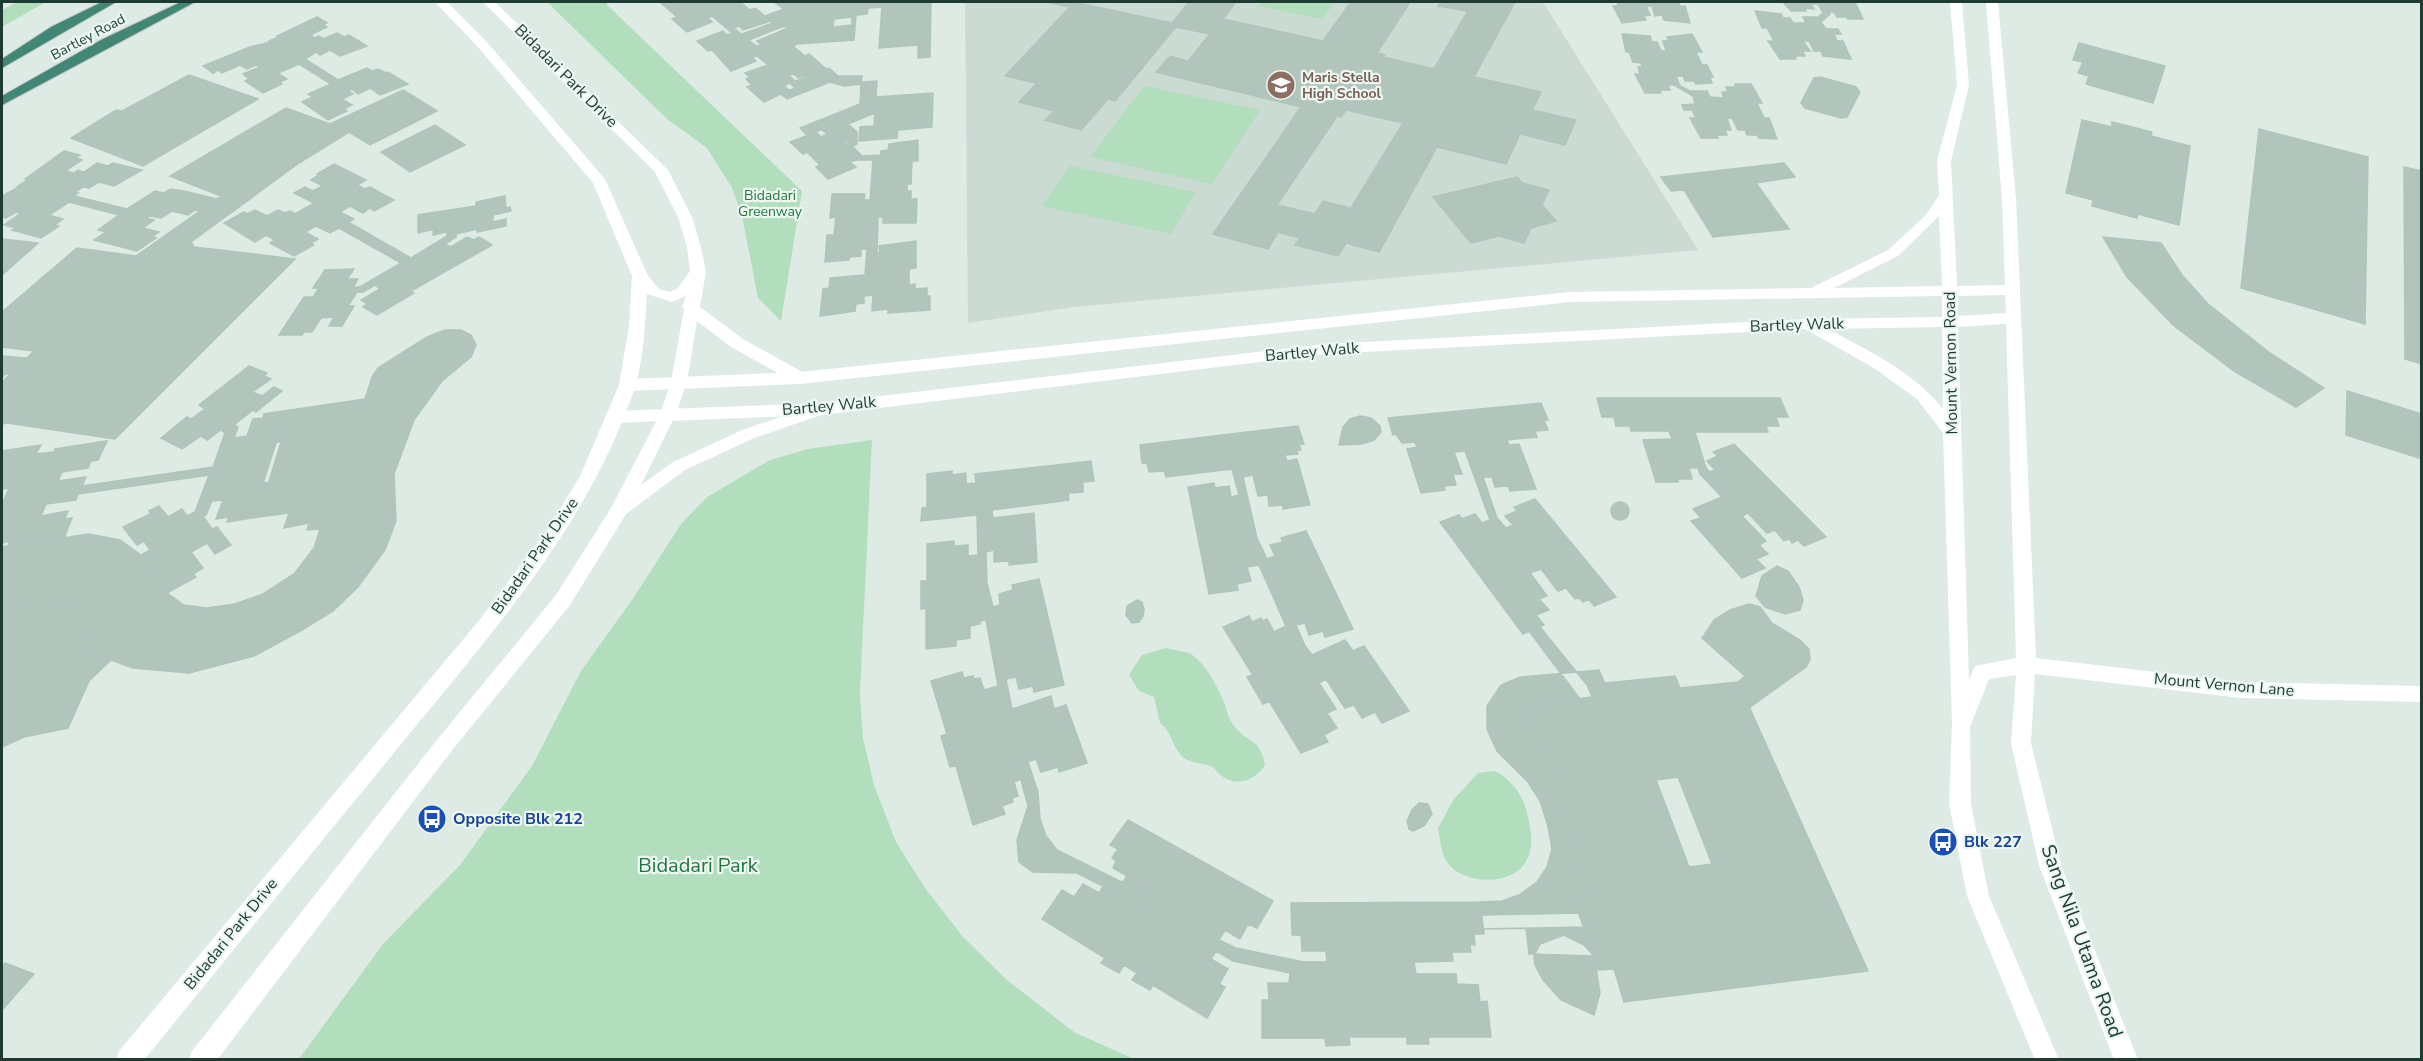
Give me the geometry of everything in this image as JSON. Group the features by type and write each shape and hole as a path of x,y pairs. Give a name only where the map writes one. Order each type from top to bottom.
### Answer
{"highway":[{"name":"Bartley Road","path":"2,64 55,30 110,2"},
{"name":"Bartley Road","path":"2,101 105,43 189,2"}],"street":[{"name":"Bidadari Park Drive","path":"128,1059 488,623 556,531 588,477 627,385 637,326 640,276 600,182 481,43 441,2"},
{"name":"Bidadari Park Drive","path":"201,1059 284,956 443,747 563,600 618,512 668,414 679,382 690,307 698,272 694,247 685,217 661,170 489,2"},
{"name":"Mount Vernon Road","path":"1956,2 1963,85 1944,161 1950,290 1960,727"},
{"path":"1992,2 2009,199 2026,665 1982,672 1960,727 1960,804 1978,896 2047,1059"},
{"path":"1810,293 1893,253 1931,218 1945,196"},
{"path":"640,276 654,293 672,297 683,291 698,272"},
{"name":"Bartley Walk","path":"627,385 800,378 1570,297 2011,290"},
{"path":"690,307 737,343 800,378"},
{"name":"Bartley Walk","path":"614,417 821,409 1326,349 1806,324 1950,322 2013,318"},
{"path":"1806,324 1880,363 1923,395 1952,432"},
{"path":"618,512 679,466 748,434 821,409"},
{"name":"Mount Vernon Lane","path":"2026,665 2241,690 2421,694"},
{"name":"Sang Nila Utama Road","path":"2026,665 2021,743 2050,865 2126,1059"}],"shaded area":[{"name":"Maris Stella High School","path":"965,2 1543,2 1698,250 1074,307 968,323"}],"green space":[{"path":"17,2 46,2 2,27 2,10"},
{"name":"Bidadari Greenway","path":"547,2 607,2 607,5 802,191 781,321 758,298 742,216 732,188 707,148 667,119"},
{"path":"1261,2 1335,2 1322,19 1258,6"},
{"path":"1144,86 1260,110 1212,184 1090,157"},
{"path":"1070,166 1196,192 1171,234 1042,206"},
{"name":"Bidadari Park","path":"872,440 860,693 863,738 874,785 896,842 925,888 963,937 1007,980 1074,1032 1134,1059 299,1059 383,944 460,865 532,766 581,671 634,597 681,524 707,497 770,460 808,449"},
{"path":"1166,648 1189,653 1199,661 1222,697 1232,724 1260,750 1265,765 1253,777 1248,780 1231,781 1212,767 1186,760 1177,750 1167,730 1160,723 1154,697 1139,691 1129,675 1142,655"},
{"path":"1495,771 1512,783 1523,800 1531,832 1531,845 1525,863 1518,871 1497,879 1485,880 1461,874 1452,868 1445,859 1438,828 1454,799 1478,773"}],"building":[{"path":"660,2 740,2 750,10 755,8 771,21 743,30 739,26 734,28 756,46 761,45 757,41 781,31 797,44 793,46 805,56 809,54 826,69 798,78 794,74 788,76 784,73 780,74 790,83 784,86 789,90 764,102 747,87 752,85 746,79 750,77 745,73 768,65 757,56 752,57 756,61 731,71 712,50 708,51 697,41 723,31 727,35 732,33 712,16 708,18 712,22 687,32 672,19 677,17"},
{"path":"774,2 931,2 931,4 868,8 867,14 856,15 854,40 797,44 781,31 787,28 785,26 779,28 765,16 784,9"},
{"name":"Maris Stella High School","path":"1047,2 1085,2 1082,4 1172,23 1189,2 1236,2 1223,19 1323,41 1351,2 1410,2 1377,53 1385,55 1383,57 1434,69 1468,11 1438,6 1441,2 1515,2 1474,77 1541,92 1532,110 1576,120 1565,145 1520,134 1506,164 1437,147 1379,252 1346,243 1338,256 1295,245 1300,238 1278,232 1268,249 1213,234 1301,107 1156,72 1170,56 1188,61 1210,34 1176,27 1115,101 1108,99 1081,130 1045,120 1054,111 1019,102 1037,83 1005,76 1070,7","holes":["1346,110 1403,123 1351,208 1323,201 1315,214 1277,205 1337,116 1341,117"]},
{"path":"1617,2 1678,2 1680,6 1685,6 1690,23 1664,20 1662,15 1655,16 1652,6 1646,6 1650,15 1644,16 1646,20 1622,23 1613,6 1618,6"},
{"path":"1783,2 1855,2 1863,19 1837,17 1834,12 1828,12 1830,14 1821,22 1826,29 1838,29 1841,34 1834,34 1837,41 1843,41 1851,59 1823,56 1821,51 1814,51 1809,41 1803,41 1810,51 1802,51 1805,56 1795,56 1796,59 1780,59 1768,41 1774,41 1767,28 1762,28 1755,11 1781,14 1783,18 1790,18 1793,23 1806,23 1803,17 1818,17 1823,13 1818,4 1811,4 1814,9 1791,11"},
{"path":"931,4 930,57 918,58 918,45 879,48 882,7"},
{"path":"317,17 327,23 323,25 327,27 310,35 315,38 319,36 323,39 337,33 344,37 349,35 367,46 340,56 330,50 320,55 316,52 305,59 338,80 367,68 372,71 378,69 388,72 408,84 380,95 370,88 358,94 352,89 348,91 353,94 342,99 352,105 344,109 347,111 328,120 302,102 313,97 308,94 331,84 299,64 278,73 287,79 263,93 245,81 249,79 243,74 260,67 256,65 247,69 240,65 222,73 218,70 213,73 203,66 250,47 271,42 269,41 279,37 277,36"},
{"path":"852,17 852,25 833,27 834,19"},
{"path":"773,23 779,28 749,40 742,34"},
{"path":"1622,34 1650,36 1652,42 1657,42 1661,51 1666,51 1663,41 1669,41 1667,37 1692,34 1702,52 1696,52 1702,65 1707,65 1713,77 1710,77 1712,83 1696,84 1694,81 1685,81 1683,76 1676,76 1680,86 1690,91 1707,91 1710,97 1724,98 1722,92 1728,92 1726,87 1736,87 1735,84 1751,84 1762,103 1757,103 1764,118 1769,118 1777,139 1747,135 1745,130 1738,130 1732,118 1727,118 1731,130 1725,130 1727,135 1716,135 1718,138 1701,138 1690,118 1696,118 1692,110 1684,110 1682,105 1695,104 1693,96 1674,85 1668,85 1670,90 1660,90 1661,93 1645,93 1635,74 1640,74 1638,67 1642,67 1641,63 1633,62 1629,52 1626,52"},
{"path":"2079,43 2165,66 2153,103 2086,84 2089,76 2078,73 2083,62 2073,60"},
{"path":"829,68 838,76 862,76 861,84 844,86 830,82 787,99 781,94 795,88 780,74 784,73 796,81"},
{"path":"189,75 258,99 143,166 71,138 116,110 122,111"},
{"path":"1820,77 1856,87 1860,92 1847,117 1841,118 1805,108 1801,103 1814,78"},
{"path":"877,81 875,113 848,124 857,132 857,144 851,147 843,140 847,139 832,126 807,135 800,128 860,104 861,82"},
{"path":"403,90 437,111 370,145 349,132 299,163 191,242 194,247 295,259 115,439 2,424 2,382 34,351 2,347 2,312 77,248 136,256 221,196 170,176 286,108 330,124"},
{"path":"933,93 932,127 898,130 897,138 859,141 860,127 874,126 876,97"},
{"path":"2082,120 2112,127 2112,122 2152,132 2151,136 2190,146 2179,225 2138,214 2137,218 2092,206 2093,200 2066,193"},
{"path":"435,125 465,145 410,172 381,152"},
{"path":"832,126 862,156 881,155 881,151 888,150 889,144 918,140 918,161 912,161 911,184 907,184 907,191 911,191 911,199 917,199 916,223 883,223 883,217 878,217 877,253 880,253 879,246 916,241 916,268 909,269 909,285 915,284 915,289 927,288 927,296 930,296 930,310 888,313 888,309 872,311 873,295 864,296 864,303 856,304 855,311 820,316 823,289 829,288 830,278 865,275 867,249 861,249 861,256 849,257 849,260 825,262 827,235 834,235 836,217 830,218 832,194 865,194 864,200 870,200 873,160 850,162 856,167 828,179 816,167 820,165 807,152 803,154 790,142 816,132 821,137 827,134 822,130"},
{"path":"2259,129 2368,157 2365,324 2241,288"},
{"path":"64,151 80,155 76,158 82,160 65,171 84,172 97,163 108,166 113,163 142,170 114,186 99,182 89,188 83,187 74,193 78,193 74,196 127,209 155,191 164,193 170,189 217,199 199,211 195,210 188,215 172,211 161,218 150,216 146,218 154,220 143,228 159,232 152,237 156,238 137,251 94,240 106,232 98,230 119,215 69,202 49,215 63,219 55,225 59,226 41,238 12,230 16,228 4,225 21,213 16,212 6,218 2,217 2,196 21,186 18,186"},
{"path":"1784,163 1795,177 1756,183 1789,229 1713,237 1684,190 1671,191 1661,177"},
{"path":"334,164 366,180 357,185 365,189 370,187 394,200 374,211 370,208 363,213 350,206 340,212 354,219 348,222 411,258 447,236 447,232 433,235 434,229 418,233 418,215 476,206 476,202 505,196 506,208 510,207 511,211 493,215 493,222 506,219 506,226 456,234 456,237 445,244 451,247 467,237 474,240 479,237 492,245 411,291 414,293 377,315 363,307 367,304 361,300 380,289 375,285 363,292 357,292 348,306 354,306 342,326 329,326 334,317 321,318 312,332 304,332 302,335 279,335 304,297 313,297 319,288 313,288 325,270 354,269 347,279 358,279 353,287 360,287 401,263 339,228 330,233 316,226 305,232 318,239 311,243 314,245 294,256 270,243 275,240 266,235 255,242 224,223 244,212 247,214 255,210 267,216 278,210 295,214 314,203 294,193 305,187 313,191 323,186 311,180"},
{"path":"2404,167 2422,171 2422,364 2405,359"},
{"path":"1517,177 1522,183 1549,190 1542,205 1556,221 1531,228 1524,243 1499,236 1471,243 1433,197"},
{"path":"2103,237 2161,243 2182,275 2208,304 2270,353 2324,388 2296,407 2234,371 2173,325 2127,277"},
{"path":"2,239 38,243 2,275"},
{"path":"445,330 461,330 471,335 476,345 471,357 442,381 414,420 394,474 396,521 385,550 358,587 333,611 254,656 189,673 133,668 111,660 89,648 65,608 55,604 2,609 2,547 89,534 120,540 141,555 167,593 184,605 207,608 235,604 263,594 294,574 314,548 320,529 307,530 309,523 284,528 289,513 258,517 291,410 365,399 372,377 378,368 427,337"},
{"path":"2,356 27,358 10,374 5,374 2,378"},
{"path":"249,366 267,373 264,376 271,379 252,392 262,396 274,387 282,391 256,412 253,410 234,425 238,427 234,438 247,436 253,419 263,418 264,414 291,410 281,441 276,443 263,483 269,482 258,517 227,522 229,517 216,519 223,500 212,501 206,515 203,516 212,529 217,527 231,545 215,554 207,543 191,552 203,568 193,574 196,577 167,593 141,555 150,550 144,541 137,545 123,527 150,514 149,511 159,506 168,517 182,509 187,516 195,512 209,475 78,494 76,500 46,504 41,516 68,511 65,519 72,518 64,538 8,546 10,541 2,543 2,505 9,488 2,489 2,451 41,445 36,454 107,441 98,460 91,461 88,468 62,472 58,481 86,477 82,486 213,467 225,433 221,430 207,440 201,436 182,449 161,438 187,417 191,419 205,409 199,405"},
{"path":"2347,391 2422,414 2422,459 2346,435"},
{"path":"1597,398 1780,398 1788,417 1776,417 1779,426 1766,426 1768,432 1695,432 1706,468 1710,472 1715,470 1707,461 1718,456 1713,452 1734,444 1826,537 1804,546 1798,540 1792,543 1789,538 1784,541 1775,530 1767,533 1748,513 1742,516 1766,541 1759,545 1768,554 1756,559 1765,568 1742,578 1691,521 1701,518 1693,509 1722,497 1700,474 1698,468 1689,468 1692,479 1678,479 1678,482 1656,482 1643,440 1672,439 1669,431 1631,431 1630,426 1616,426 1614,417 1602,417"},
{"path":"1541,403 1548,420 1544,420 1548,430 1535,431 1537,437 1507,440 1509,445 1519,444 1536,489 1510,491 1508,486 1495,487 1492,477 1483,477 1497,518 1506,528 1513,525 1505,516 1517,511 1514,507 1535,499 1616,597 1594,606 1589,599 1583,602 1579,598 1575,599 1566,588 1558,591 1541,569 1530,573 1547,596 1539,599 1549,610 1536,615 1544,625 1523,634 1440,522 1459,515 1462,519 1475,514 1482,523 1490,520 1465,451 1454,452 1462,474 1453,474 1456,485 1444,486 1445,490 1421,493 1407,449 1417,447 1415,442 1402,443 1396,434 1393,435 1388,418"},
{"path":"1360,416 1371,418 1380,426 1381,432 1374,440 1362,444 1339,445 1343,427 1350,419"},
{"path":"1298,426 1304,444 1299,445 1301,450 1297,450 1298,454 1285,455 1287,461 1297,459 1310,505 1283,509 1283,505 1269,506 1268,495 1258,496 1253,475 1243,477 1257,538 1267,559 1275,556 1270,545 1283,542 1281,538 1306,531 1353,629 1325,637 1323,631 1309,635 1305,623 1296,625 1305,646 1312,655 1345,640 1353,651 1364,646 1409,711 1382,723 1375,712 1362,718 1354,705 1345,708 1326,679 1319,683 1336,709 1327,713 1337,728 1324,735 1328,742 1301,753 1269,701 1263,704 1247,677 1253,675 1223,627 1249,616 1252,622 1261,618 1262,621 1267,619 1274,632 1286,626 1259,565 1247,567 1251,581 1237,584 1238,590 1209,594 1188,487 1214,483 1215,488 1229,486 1231,497 1239,495 1232,469 1166,477 1164,471 1149,472 1147,463 1142,463 1140,445"},
{"path":"1091,461 1094,481 1083,482 1083,492 1068,493 1069,500 992,510 993,518 1034,513 1037,562 1009,565 1009,561 994,562 994,550 986,552 987,583 993,607 1000,605 999,594 1013,590 1012,585 1039,579 1064,685 1034,692 1033,686 1019,689 1016,677 1006,679 1012,709 1051,696 1054,709 1066,705 1087,763 1059,772 1058,767 1041,772 1036,759 1027,762 1023,747 1013,750 1022,779 1014,782 1018,796 1012,798 1013,802 1002,806 1005,814 973,825 956,766 950,767 941,736 947,734 931,681 962,672 964,678 973,676 974,679 980,678 984,690 998,686 986,620 970,626 970,638 956,640 956,646 926,649 926,608 921,609 921,581 927,581 927,544 954,541 954,546 968,545 968,556 978,555 977,515 921,521 922,508 927,507 927,474 952,471 952,475 966,473 966,484 976,483 975,474"},
{"path":"1616,502 1624,502 1629,507 1627,518 1616,520 1611,515 1611,507"},
{"path":"1777,566 1788,571 1799,587 1803,600 1800,610 1785,614 1765,607 1756,596 1762,576"},
{"path":"1137,600 1142,602 1143,616 1139,622 1132,623 1126,615 1127,606"},
{"path":"55,604 65,608 89,648 111,660 89,681 68,728 24,737 2,747 2,609"},
{"path":"1749,604 1760,607 1772,623 1800,640 1809,649 1810,660 1806,667 1750,707 1738,682 1745,676 1702,638 1714,620 1730,610"},
{"path":"1540,627 1587,685 1592,697 1580,699 1529,631"},
{"path":"1599,670 1605,684 1587,685 1592,697 1529,705 1591,896 1574,899 1594,956 1529,954 1526,928 1483,929 1480,902 1502,901 1519,895 1537,882 1547,867 1552,849 1540,801 1528,782 1497,751 1487,729 1487,706 1501,685 1520,677"},
{"path":"1675,676 1680,688 1738,682 1868,971 1624,1002 1614,969 1598,970 1574,899 1591,896 1529,705 1592,697 1587,685","holes":["1678,777 1712,864 1689,867 1656,780"]},
{"path":"1023,747 1038,792 1040,819 1046,836 1057,850 1152,897 1146,908 1077,873 1033,872 1019,862 1017,840 1028,806 1013,750"},
{"path":"1419,803 1428,804 1432,814 1424,826 1413,831 1409,829 1407,821 1412,810"},
{"path":"1128,820 1273,901 1257,928 1248,924 1240,939 1225,930 1219,940 1236,948 1304,962 1327,962 1326,951 1302,951 1301,935 1292,935 1291,903 1480,902 1484,934 1474,934 1475,945 1470,944 1471,952 1452,952 1453,961 1414,962 1416,974 1456,974 1457,984 1478,985 1480,1002 1487,1001 1491,1037 1428,1037 1429,1044 1407,1044 1407,1037 1349,1037 1350,1045 1326,1046 1325,1038 1262,1038 1262,1000 1269,1000 1268,983 1289,983 1290,973 1233,961 1216,951 1211,959 1228,969 1219,984 1225,987 1207,1018 1153,985 1150,990 1132,980 1137,973 1124,965 1119,973 1101,963 1105,958 1042,919 1062,890 1074,897 1083,884 1099,893 1104,885 1146,908 1152,897 1123,882 1127,876 1113,868 1116,861 1112,858 1118,849 1110,845"},
{"path":"1579,913 1584,927 1483,929 1482,915"},
{"path":"1564,935 1584,945 1594,956 1600,993 1594,1015 1561,1000 1543,980 1535,965 1534,956 1540,944"},
{"path":"5,963 34,974 2,1010 2,967"}],"place":[{"name":"Maris Stella High School","path":"1281,85"},
{"name":"Opposite Blk 212","path":"432,819"},
{"name":"Blk 227","path":"1943,842"}]}
